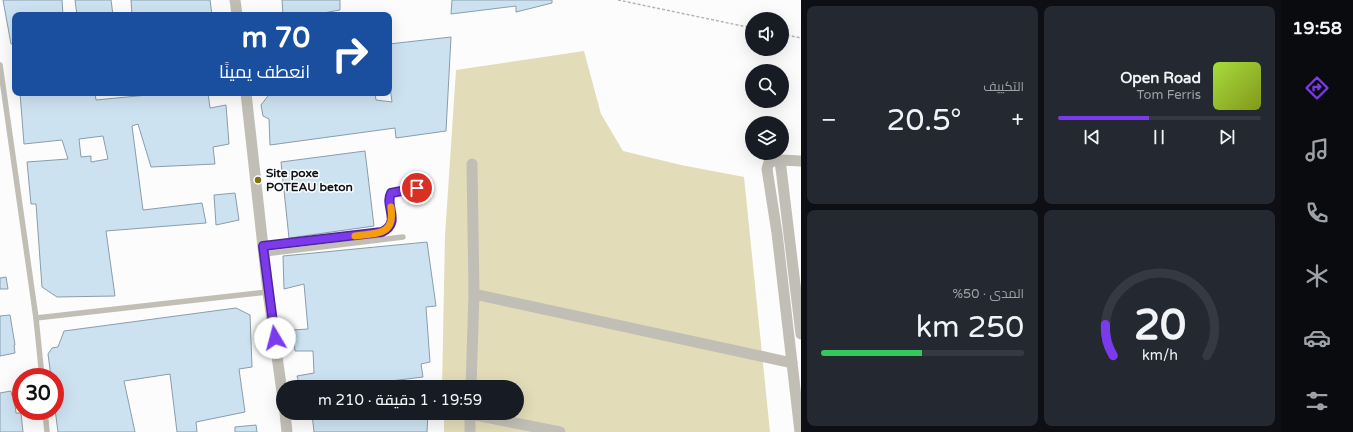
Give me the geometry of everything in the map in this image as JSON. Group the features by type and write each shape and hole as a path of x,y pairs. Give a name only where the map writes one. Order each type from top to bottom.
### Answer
{"street":[{"path":"235,0 237,12"},
{"path":"246,96 268,292 280,380"},
{"path":"780,160 801,334"},
{"path":"800,432 767,169 769,162 780,160 801,161"},
{"path":"471,380 474,294 472,164"},
{"path":"474,294 792,363"},
{"path":"287,420 287,432"},
{"path":"470,420 470,432"},
{"path":"503,420 560,432"}],"lane":[{"path":"0,65 36,318 41,368"},
{"path":"263,250 382,232 389,228 392,220 389,197 391,193 417,188"},
{"path":"263,250 403,237"},
{"path":"36,318 268,292"},
{"path":"46,420 47,432"}],"path":[{"path":"618,0 745,27"},
{"path":"789,35 801,38"}],"shaded area":[{"path":"584,51 601,114 623,151 681,165 744,177 770,432 444,432 444,420 524,420 524,380 442,380 445,236 456,70"}],"building":[{"path":"3,0 62,0 63,12 12,12 11,44"},
{"path":"75,0 111,0 113,12 77,12"},
{"path":"131,0 210,0 212,12 132,12"},
{"path":"282,0 340,0 340,10 329,12 283,12"},
{"path":"452,0 552,0 552,3 516,12 516,6 451,14"},
{"path":"451,37 446,131 396,138 395,128 270,145 269,119 263,116 261,105 268,96 375,96 376,100 392,102 392,44"},
{"path":"20,96 95,96 96,100 137,96 208,96 210,108 226,105 229,144 213,147 215,164 151,167 138,124 132,126 143,210 202,203 206,223 106,231 115,296 57,297 42,287 36,204 31,204 27,162 68,159 62,140 24,144","holes":["103,136 108,159 91,162 91,156 81,157 79,139"]},
{"path":"365,151 374,226 289,238 281,162"},
{"path":"235,193 239,220 216,225 214,195"},
{"path":"427,242 436,306 426,307 430,362 421,364 423,377 399,380 298,380 297,376 314,373 313,351 295,351 293,330 308,329 304,284 284,289 283,256"},
{"path":"6,277 8,289 0,289 0,278"},
{"path":"236,308 250,315 252,367 239,369 245,412 196,422 197,432 177,432 170,374 124,381 135,432 58,432 56,420 64,420 64,368 50,368 48,354 52,348 58,347 64,331"},
{"path":"10,315 15,353 0,356 0,316"},
{"path":"11,391 12,420 22,420 23,432 0,432 0,393"},
{"path":"313,420 428,420 427,432 314,432"},
{"path":"256,425 257,432 235,432 235,427"}],"slow traffic":[{"path":"355,236 379,233 389,228 392,220 391,207"}],"place":[{"name":"Site poxe POTEAU beton","path":"258,180"}],"route":[{"path":"275,338 263,246 382,232 389,228 392,220 389,197 391,193 394,191 417,188"}]}
